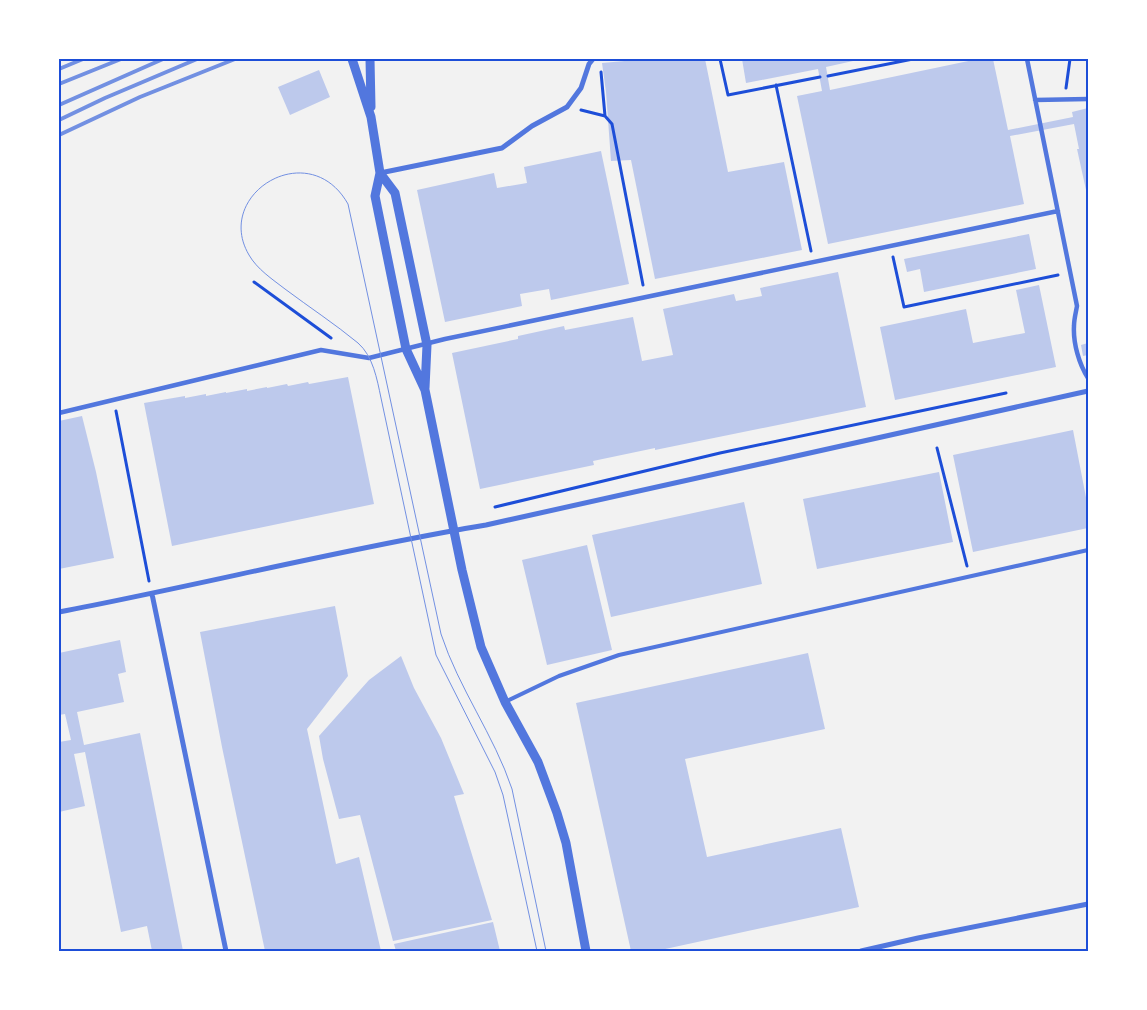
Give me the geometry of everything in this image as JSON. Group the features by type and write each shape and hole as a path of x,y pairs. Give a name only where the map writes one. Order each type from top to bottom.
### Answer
{"street":[{"path":"352,59 371,117"},
{"path":"370,59 371,117 380,173 375,196 406,349 424,390 462,570 481,647 505,702 538,762 557,813 566,842 586,951"},
{"path":"380,173 502,148 532,126 567,107 581,88 589,64 593,59"},
{"path":"1027,59 1077,306 1074,326 1077,352 1081,367 1088,378"},
{"path":"1034,100 1088,99"},
{"path":"380,173 395,193 427,344 424,390"},
{"path":"59,413 321,350 369,358 646,297 1058,211"},
{"path":"59,612 524,516 1088,391"},
{"path":"152,594 226,951"},
{"path":"861,951 1088,904"}],"lane":[{"path":"505,702 559,676 619,655 1088,550"}],"path":[{"path":"720,59 728,95 820,77"},
{"path":"828,76 913,59"},
{"path":"1064,99 1070,59"},
{"path":"600,66 605,116 612,124 646,297"},
{"path":"776,85 813,262"},
{"path":"567,107 605,116"},
{"path":"891,246 904,307 1071,272"},
{"path":"254,282 353,355"},
{"path":"495,507 720,453 1008,393"},
{"path":"114,400 152,594"},
{"path":"937,448 970,576"}],"building":[{"path":"647,59 705,59 728,172 784,162 802,250 655,279 631,160 611,161 602,63"},
{"path":"742,59 862,59 826,67 830,90 978,59 993,59 1008,130 1073,117 1072,112 1088,108 1088,199 1077,149 1079,149 1074,124 1010,136 1024,204 828,244 797,96 822,91 818,69 746,83"},
{"path":"319,70 330,97 290,115 278,87"},
{"path":"601,151 629,284 551,300 549,289 520,294 522,306 445,322 417,190 494,173 497,188 527,183 524,167"},
{"path":"1029,234 1036,269 924,292 920,269 907,272 904,259"},
{"path":"838,272 866,407 593,461 594,465 480,489 452,353 518,339 518,336 564,326 565,330 633,317 642,361 673,355 663,309 734,294 736,301 762,296 760,288"},
{"path":"1039,285 1056,367 895,400 880,327 966,309 973,343 1025,333 1016,290"},
{"path":"1088,343 1088,355 1083,356 1081,345"},
{"path":"348,377 374,504 172,546 144,403 185,396 185,398 206,394 206,396 247,389 247,391 287,384 288,386 308,382 309,384"},
{"path":"82,416 114,558 59,569 59,421"},
{"path":"1073,430 1088,508 1088,528 973,552 953,455"},
{"path":"939,472 953,542 817,569 803,499"},
{"path":"744,502 762,584 611,617 592,535"},
{"path":"587,545 612,650 547,665 522,560"},
{"path":"335,606 348,676 307,729 336,864 359,857 381,951 265,951 200,632"},
{"path":"120,640 126,672 118,674 124,702 77,712 84,745 140,733 183,951 152,951 147,926 121,932 85,752 74,754 85,806 59,812 59,742 71,740 65,714 59,715 59,653"},
{"path":"808,653 825,729 685,759 707,857 841,828 859,907 656,951 631,951 576,703"},
{"path":"401,656 414,688 441,738 464,794 454,796 492,920 393,941 360,815 339,819 319,736 369,680"},
{"path":"493,922 500,951 396,951 394,944"}],"tram line":[{"path":"537,951 503,795 495,772 436,655 374,368 367,354 358,343 260,269 249,255 241,232 244,212 254,194 270,181 290,174 311,174 331,184 348,204 441,634 457,674 496,750 512,789 546,951"}],"railway":[{"path":"59,69 83,59"},
{"path":"59,84 121,59"},
{"path":"59,105 163,59"},
{"path":"59,120 105,98 197,59"},
{"path":"59,135 140,97 235,59"}]}
